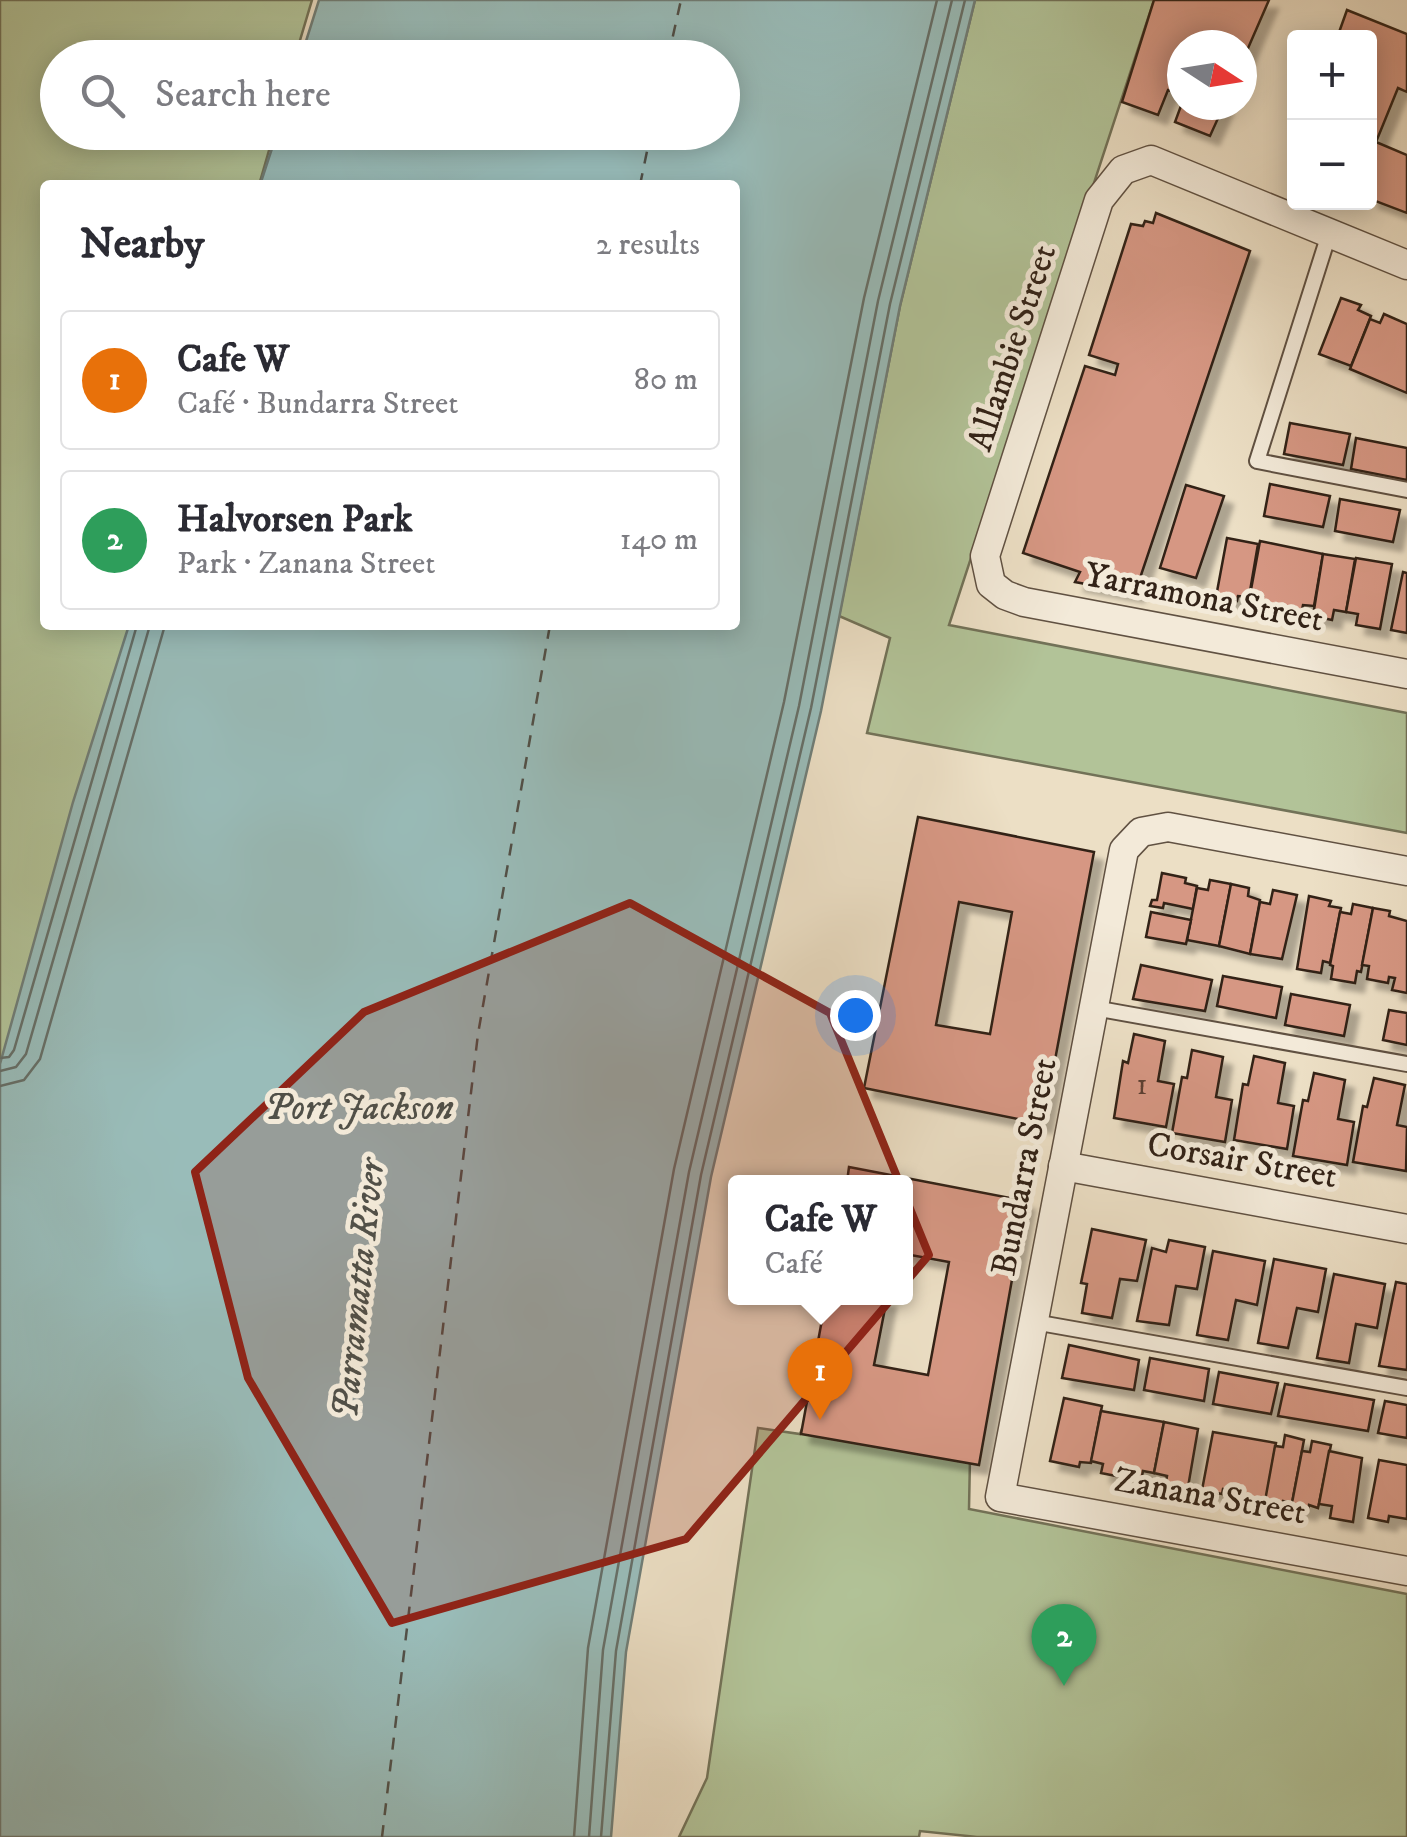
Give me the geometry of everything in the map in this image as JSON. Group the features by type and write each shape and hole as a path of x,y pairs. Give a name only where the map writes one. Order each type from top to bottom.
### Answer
{"street":[{"name":"Allambie Street","path":"991,584 986,556 1099,200 1122,170 1151,160 1329,234"},
{"path":"1329,234 1407,264"},
{"name":"Yarramona Street","path":"991,584 1024,602 1407,674"},
{"name":"Bundarra Street","path":"1000,1497 1124,850 1141,832 1168,827 1407,871"},
{"name":"Corsair Street","path":"1063,1166 1407,1229"},
{"name":"Zanana Street","path":"1000,1497 1407,1572"}],"lane":[{"path":"1329,234 1257,460 1407,490"},
{"path":"1094,1008 1407,1064"},
{"path":"1034,1322 1407,1388"}],"highlighted area":[{"path":"630,903 830,1013 929,1255 686,1539 392,1623 248,1378 195,1172 364,1012"}],"green space":[{"path":"0,0 312,0 300,40 40,40 40,150 269,150 260,180 40,180 40,630 134,630 0,1100"},
{"path":"975,0 1154,0 949,625 1407,713 1407,833 867,733 890,638 839,616 900,306"},
{"path":"758,1428 800,1434 802,1429 970,1458 969,1509 1407,1594 1407,1837 977,1837 920,1831 919,1837 679,1837 707,1778"}],"water":[{"name":"Port Jackson","path":"319,0 975,0 900,306 821,711 711,1177 626,1652 611,1837 0,1837 0,1064 73,802 127,630 740,630 740,180 262,180 271,150 740,150 740,40 306,40"}],"building":[{"path":"1154,0 1269,0 1256,30 1167,30 1167,92 1158,115 1122,102"},
{"path":"1347,10 1407,34 1407,92 1398,88 1377,140 1377,30 1340,30"},
{"path":"1176,120 1217,120 1210,136"},
{"path":"1377,142 1407,155 1407,213 1377,202"},
{"path":"1156,213 1250,251 1135,593 1075,582 1080,572 1023,553 1085,366 1115,375 1118,364 1089,355 1131,224 1153,223"},
{"path":"1341,298 1361,305 1358,310 1371,316 1351,366 1319,354"},
{"path":"1384,314 1407,324 1407,393 1350,369 1370,319 1380,323"},
{"path":"1290,423 1350,434 1343,465 1284,454"},
{"path":"1356,438 1407,448 1407,480 1351,469"},
{"path":"1270,484 1330,496 1323,527 1264,516"},
{"path":"1186,485 1224,496 1196,578 1160,568"},
{"path":"1340,499 1400,510 1393,542 1335,531"},
{"path":"1227,538 1258,544 1249,597 1238,596 1237,601 1216,597"},
{"path":"1260,541 1323,554 1314,606 1303,605 1301,614 1261,605 1263,597 1250,595"},
{"path":"1323,554 1355,559 1346,612 1334,610 1332,620 1313,616"},
{"path":"1356,558 1392,564 1380,629 1356,625 1358,614 1346,612"},
{"path":"1403,572 1407,573 1407,633 1391,630"},
{"path":"918,817 1094,852 1043,1124 864,1088","holes":["959,902 1012,912 990,1034 936,1025"]},
{"path":"1162,873 1186,878 1185,883 1197,886 1193,909 1164,903 1163,908 1150,906 1152,900 1157,900"},
{"path":"1210,880 1231,884 1219,946 1187,940 1197,888 1208,890"},
{"path":"1231,884 1249,888 1248,896 1260,900 1250,954 1219,946"},
{"path":"1273,890 1297,895 1282,959 1250,954 1260,902 1270,904"},
{"path":"1309,896 1331,901 1329,906 1341,908 1330,963 1323,961 1321,973 1297,969"},
{"path":"1353,904 1373,908 1361,972 1357,971 1355,983 1331,979 1330,965 1340,912 1351,914"},
{"path":"1373,908 1390,911 1389,916 1407,921 1407,993 1392,990 1395,978 1389,977 1388,983 1367,979 1369,966 1362,965"},
{"path":"1151,912 1191,920 1186,944 1146,937"},
{"path":"1141,965 1212,980 1205,1011 1133,999"},
{"path":"1223,976 1282,987 1276,1018 1217,1006"},
{"path":"1291,994 1350,1005 1344,1036 1285,1025"},
{"path":"1389,1010 1407,1013 1407,1045 1383,1040"},
{"path":"1134,1034 1165,1041 1158,1081 1174,1084 1166,1127 1114,1118 1123,1061 1128,1063"},
{"path":"1192,1050 1223,1057 1216,1097 1232,1100 1225,1142 1172,1133 1182,1077 1187,1078"},
{"path":"1254,1056 1285,1063 1278,1103 1294,1106 1287,1149 1234,1140 1243,1084 1248,1085"},
{"path":"1314,1073 1345,1080 1338,1119 1354,1122 1347,1165 1293,1156 1303,1100 1308,1101"},
{"path":"1374,1078 1405,1085 1397,1125 1407,1127 1406,1171 1353,1162 1363,1106 1367,1107"},
{"path":"849,1167 891,1175 848,1175"},
{"path":"913,1179 1026,1201 979,1465 801,1434 825,1305 886,1305 874,1365 928,1375 949,1262 913,1255"},
{"path":"1092,1229 1146,1240 1137,1281 1120,1279 1112,1318 1082,1313 1087,1284 1081,1283"},
{"path":"1169,1240 1205,1247 1197,1289 1176,1286 1169,1325 1137,1321 1152,1248 1166,1252"},
{"path":"1213,1251 1265,1261 1257,1305 1236,1300 1228,1340 1197,1335"},
{"path":"1274,1259 1326,1269 1318,1312 1297,1308 1288,1348 1258,1343"},
{"path":"1334,1274 1385,1284 1377,1328 1356,1324 1349,1363 1317,1358"},
{"path":"1396,1282 1407,1284 1407,1370 1379,1366"},
{"path":"1069,1345 1139,1360 1134,1390 1062,1378"},
{"path":"1150,1358 1209,1369 1204,1401 1144,1390"},
{"path":"1219,1372 1278,1383 1271,1414 1213,1404"},
{"path":"1285,1384 1374,1400 1368,1431 1278,1416"},
{"path":"1064,1398 1102,1406 1091,1463 1080,1462 1079,1467 1050,1461"},
{"path":"1385,1401 1407,1405 1407,1438 1378,1433"},
{"path":"1101,1411 1164,1422 1154,1473 1143,1471 1141,1481 1101,1473 1103,1464 1091,1461"},
{"path":"1164,1422 1198,1429 1187,1493 1165,1488 1167,1476 1154,1473"},
{"path":"1213,1432 1276,1443 1265,1506 1246,1503 1247,1494 1202,1490"},
{"path":"1285,1435 1304,1440 1292,1503 1283,1501 1282,1505 1265,1501 1275,1446 1283,1447"},
{"path":"1312,1441 1331,1445 1318,1508 1291,1508 1302,1451 1310,1452"},
{"path":"1329,1451 1362,1458 1353,1522 1330,1518 1332,1506 1319,1504"},
{"path":"1379,1460 1407,1465 1407,1519 1389,1516 1388,1522 1368,1518"}],"ferry route":[{"path":"672,40 681,0"},
{"path":"641,180 647,150"},
{"path":"382,1837 478,1034 549,630"}],"place":[{"name":"Cafe W","path":"820,1420"},
{"name":"Halvorsen Park","path":"1064,1686"}],"water label":[{"name":"Parramatta River","path":"359,1289"}]}
